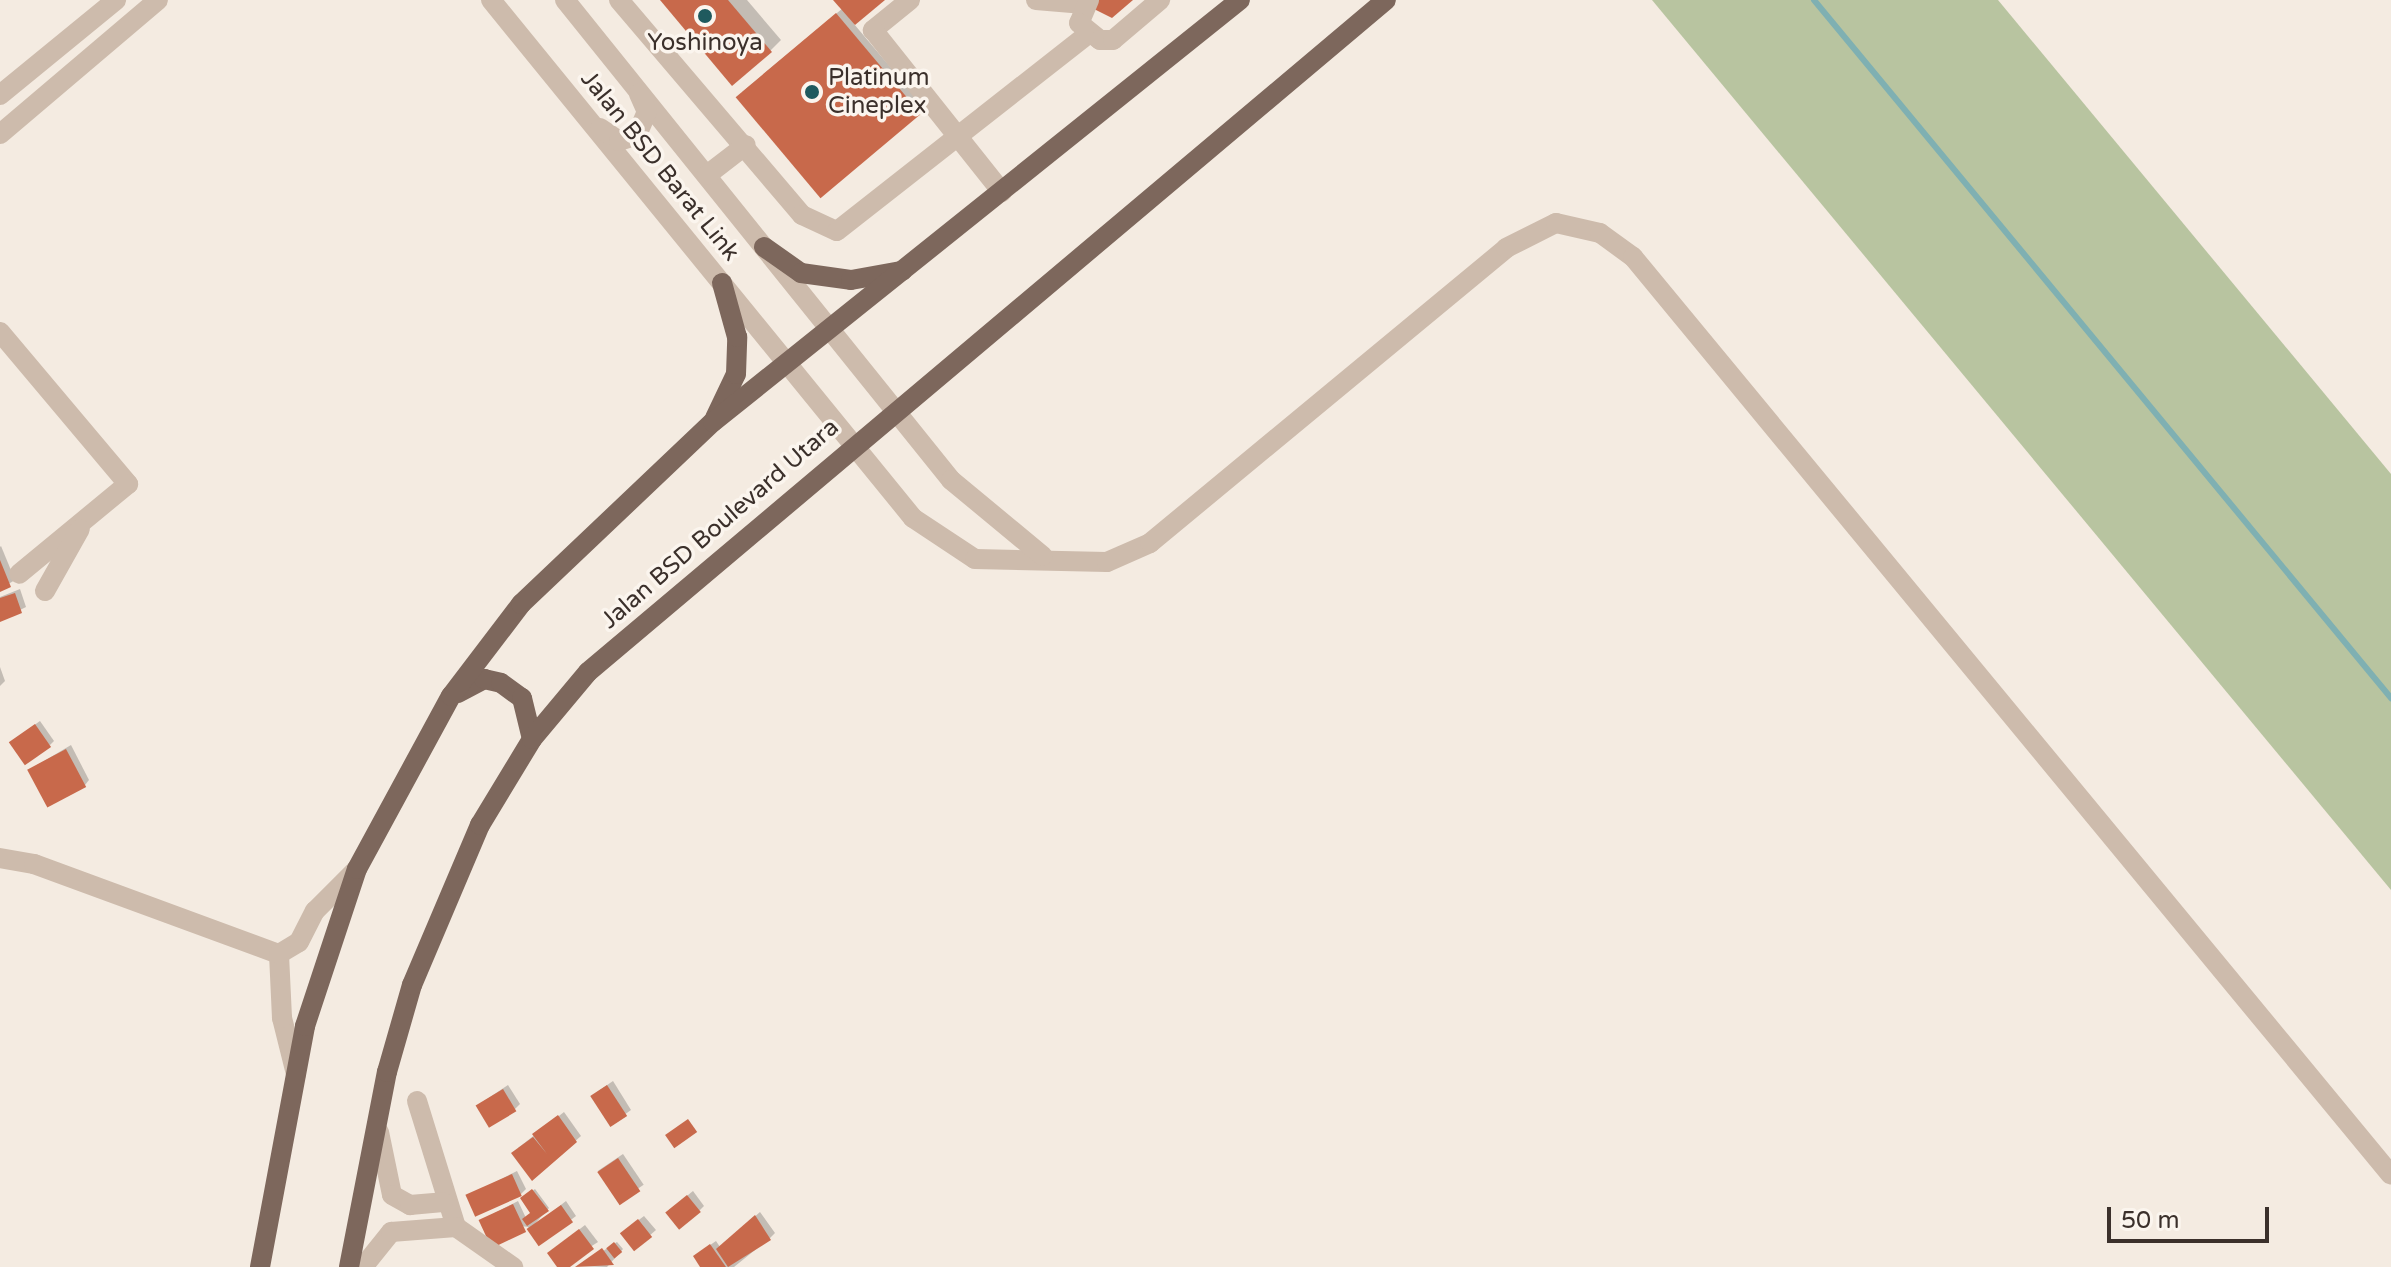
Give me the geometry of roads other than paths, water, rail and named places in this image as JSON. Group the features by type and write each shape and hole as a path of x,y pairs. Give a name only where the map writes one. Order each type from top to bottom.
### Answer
{"main road":[{"path":"260,1267 296,1074 328,946 357,869 451,696 521,604 713,422 1240,0"},
{"name":"Jalan BSD Boulevard Utara","path":"349,1267 378,1120 439,909 532,739 588,672 852,444 1386,0"},
{"path":"764,247 801,273 851,280 906,270"},
{"path":"713,422 736,374 737,337 722,283"},
{"path":"451,696 484,679 501,683 522,698 532,739"}],"street":[{"path":"0,95 116,0"},
{"path":"0,134 158,0"},
{"name":"Jalan BSD Barat Link","path":"491,0 913,518 975,559 1043,556 1107,562 1150,543 1506,248 1556,223 1600,233 1633,257 2391,1175"},
{"name":"Jalan BSD Barat Link","path":"565,0 951,480 1043,556"},
{"path":"619,0 711,115 746,145 802,215 837,231 960,139 1088,34"},
{"path":"910,0 873,30 1002,192"},
{"path":"1036,0 1086,2 1079,23 1088,34 1113,40 1160,0"},
{"path":"589,121 619,141 637,135 647,112 634,83"},
{"path":"707,175 746,145"},
{"path":"0,332 128,484 19,574"},
{"path":"45,591 86,519"},
{"path":"0,858 34,864 279,954"},
{"path":"279,954 299,942 315,911 357,869"},
{"path":"279,954 282,1018 296,1074"},
{"path":"417,1101 443,1202 456,1227 513,1267"},
{"path":"378,1120 383,1177 392,1195 410,1205 443,1202"},
{"path":"363,1267 391,1232 456,1227"}],"waterway":[{"path":"1814,0 2391,698"}],"place":[{"name":"Yoshinoya","path":"705,16"},
{"name":"Platinum Cineplex","path":"812,92"}]}
